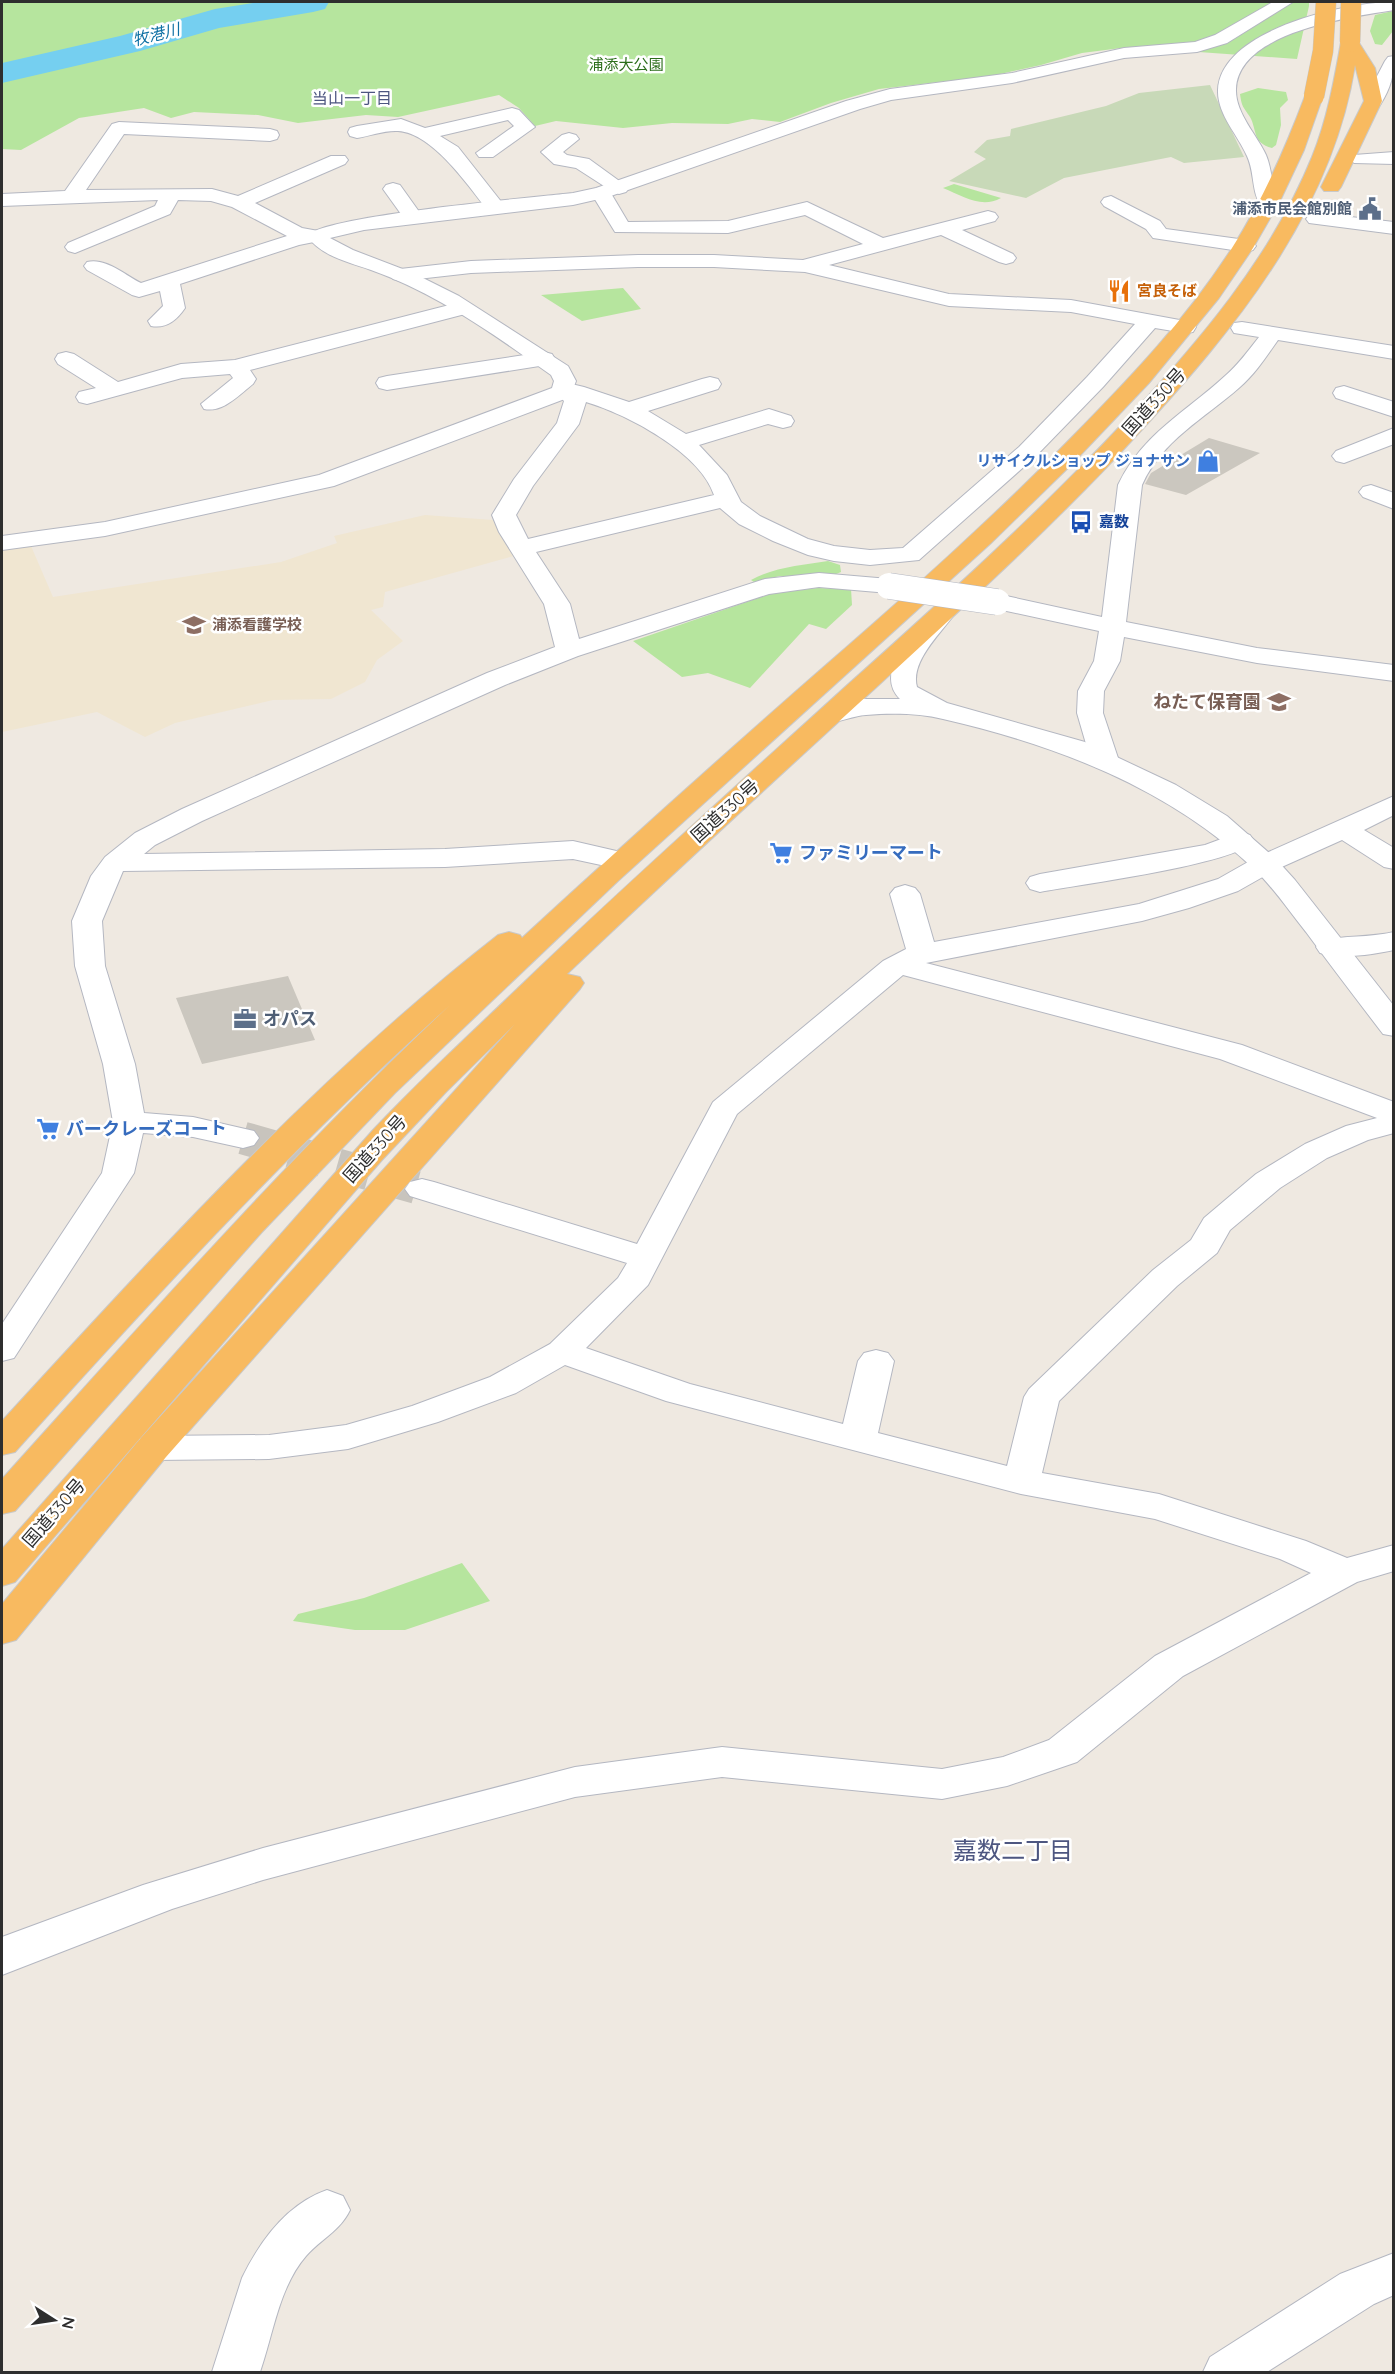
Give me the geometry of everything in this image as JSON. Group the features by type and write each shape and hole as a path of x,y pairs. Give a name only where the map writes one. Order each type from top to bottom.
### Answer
{"highway":[{"name":"国道330号","path":"2,1502 162,1322 335,1136 475,999 649,835 956,565 1111,412 1185,327 1246,246 1269,204 1292,160 1314,96 1323,51 1326,2"},
{"name":"国道330号","path":"2,1573 210,1334 414,1106 560,963 942,614 1072,490 1179,376 1231,313 1267,261 1319,162 1340,99 1350,42 1351,2"},
{"path":"1305,237 1373,101 1366,68 1350,42"},
{"path":"1179,376 1219,354 1256,311"},
{"path":"2,1443 201,1226 316,1111 468,972 649,835"},
{"path":"2,1630 153,1448 594,955 685,847"}],"street":[{"path":"94,266 145,293 169,281 295,240 343,228 610,191 862,102 891,95 1012,78 1116,54 1209,44 1284,2"},
{"path":"1269,204 1264,196 1260,164 1231,107 1227,91 1228,77 1235,63 1251,49 1277,34 1305,23 1393,5"},
{"path":"1373,101 1391,65"},
{"path":"423,134 512,114 526,127 486,153"},
{"path":"357,132 401,125 423,134 451,151 496,208"},
{"path":"71,197 119,128 270,135"},
{"path":"569,140 551,152 561,160 582,163 610,191 622,228 728,227 807,208 881,245"},
{"path":"1362,159 1394,158"},
{"path":"239,203 338,160"},
{"path":"393,189 413,218"},
{"path":"75,247 163,210 171,194"},
{"path":"2,200 171,194 212,195 239,203 297,233 317,236"},
{"path":"1111,202 1153,225 1160,234 1246,246"},
{"path":"805,266 988,217"},
{"path":"1316,219 1394,228"},
{"path":"946,230 1006,258"},
{"path":"2,543 105,529 326,481 522,409 557,394 563,389 564,375 544,359 482,319 447,298 400,275 332,248 319,241 317,236"},
{"path":"400,275 471,267 638,261 714,261 805,266 949,300 1071,306 1185,327"},
{"path":"159,321 174,308 169,281"},
{"path":"87,397 181,371 236,367 461,308"},
{"path":"563,389 609,400 668,431 711,471 725,490 731,507 788,541 835,556 910,555 1027,452 1095,382 1149,321"},
{"path":"1242,328 1394,353"},
{"path":"1105,761 1090,713 1091,691 1107,661 1119,591 1130,485 1137,467 1141,460 1170,433 1233,382 1274,333"},
{"path":"66,359 114,389"},
{"path":"387,383 544,359"},
{"path":"212,404 245,379 236,367"},
{"path":"627,410 710,384"},
{"path":"563,389 576,399 568,424 522,484 504,515 511,532 557,604 569,651"},
{"path":"1344,393 1394,410"},
{"path":"682,443 769,416 783,421"},
{"path":"1344,456 1394,435"},
{"path":"1371,492 1394,502"},
{"path":"522,548 727,499"},
{"path":"2,1350 118,1173 129,1122 119,1064 90,966 87,921 105,876 115,863 145,839 192,815 496,679 569,651 765,587 819,580 889,586 997,602 1228,651 1307,664 1394,673"},
{"path":"942,614 908,663 903,679 905,689 910,694 942,710 1048,740 1105,761 1192,806 1240,841 1265,864 1285,886 1394,1027"},
{"path":"831,715 863,707 883,706 942,710"},
{"path":"153,1448 269,1447 348,1437 425,1414 502,1385 562,1352 631,1286 724,1109 912,958 1142,912 1228,885 1265,864 1394,804"},
{"path":"1344,829 1394,861"},
{"path":"1040,883 1212,852 1240,841"},
{"path":"115,863 445,858 573,850 615,859"},
{"path":"905,894 912,958 923,972 1230,1052 1394,1113"},
{"path":"1331,947 1372,946 1394,941"},
{"path":"129,1122 193,1126 243,1138"},
{"path":"1021,1482 1042,1397 1165,1278 1205,1246 1216,1225 1268,1181 1316,1151 1358,1132 1394,1123"},
{"path":"422,1189 647,1258"},
{"path":"562,1352 679,1393 1021,1482 1159,1507 1293,1550 1344,1572"},
{"path":"858,1439 876,1361"},
{"path":"2,1958 10,1952 159,1897 263,1864 575,1782 722,1762 942,1784 1007,1772 1063,1751 1169,1666 1344,1572 1394,1558"},
{"path":"236,2373 266,2278 289,2242 327,2210"},
{"path":"1227,2373 1358,2289 1394,2273"}],"shaded area":[{"name":"浦添看護学校","path":"425,515 493,520 517,555 385,592 383,607 371,610 403,641 377,660 365,682 331,699 273,700 175,723 145,737 97,712 2,732 2,549 31,546 53,597 281,562 337,543 334,536"}],"green space":[{"name":"浦添大公園","path":"2,2 1309,2 1309,6 1297,59 1129,47 1082,53 991,76 879,89 831,103 780,122 752,119 728,124 672,123 623,128 556,121 535,126 519,108 499,95 398,117 366,115 298,123 258,115 194,112 171,118 144,108 79,118 21,150 2,149"},
{"path":"1393,11 1393,31 1382,45 1375,44 1370,31 1375,15"},
{"path":"1210,85 1244,157 1184,163 1171,157 1064,178 1026,198 949,181 986,159 974,152 987,140 1010,136 1011,129 1106,106 1139,93"},
{"path":"1258,88 1286,92 1288,100 1280,108 1281,125 1276,145 1272,148 1258,139 1250,117 1241,102 1240,94"},
{"path":"954,184 1001,198 979,202 943,188"},
{"path":"623,288 641,309 582,321 541,295"},
{"path":"828,561 840,565 841,572 829,577 780,576 754,582 751,580 779,569"},
{"path":"817,588 851,589 852,605 826,629 809,624 750,688 708,673 682,677 633,641 773,593"},
{"path":"462,1563 490,1601 405,1630 355,1630 293,1621 298,1614 364,1598"}],"building":[{"name":"リサイクルショップ ジョナサン","path":"1209,438 1260,453 1186,495 1145,484 1151,473"},
{"name":"オパス","path":"288,976 315,1040 202,1064 176,998"}],"waterway":[{"name":"牧港川","path":"2,73 128,44 215,19 313,2"}],"tunnel":[{"path":"243,1138 422,1189"}],"place":[{"name":"浦添市民会館別館","path":"1370,209"},
{"name":"宮良そば","path":"1119,291"},
{"name":"リサイクルショップ ジョナサン","path":"1208,461"},
{"name":"嘉数","path":"1081,522"},
{"name":"浦添看護学校","path":"194,625"},
{"name":"ねたて保育園","path":"1279,702"},
{"name":"ファミリーマート","path":"781,853"},
{"name":"オパス","path":"245,1019"},
{"name":"バークレーズコート","path":"48,1129"}],"district":[{"name":"当山一丁目","path":"352,98"},
{"name":"嘉数二丁目","path":"1013,1851"}]}
